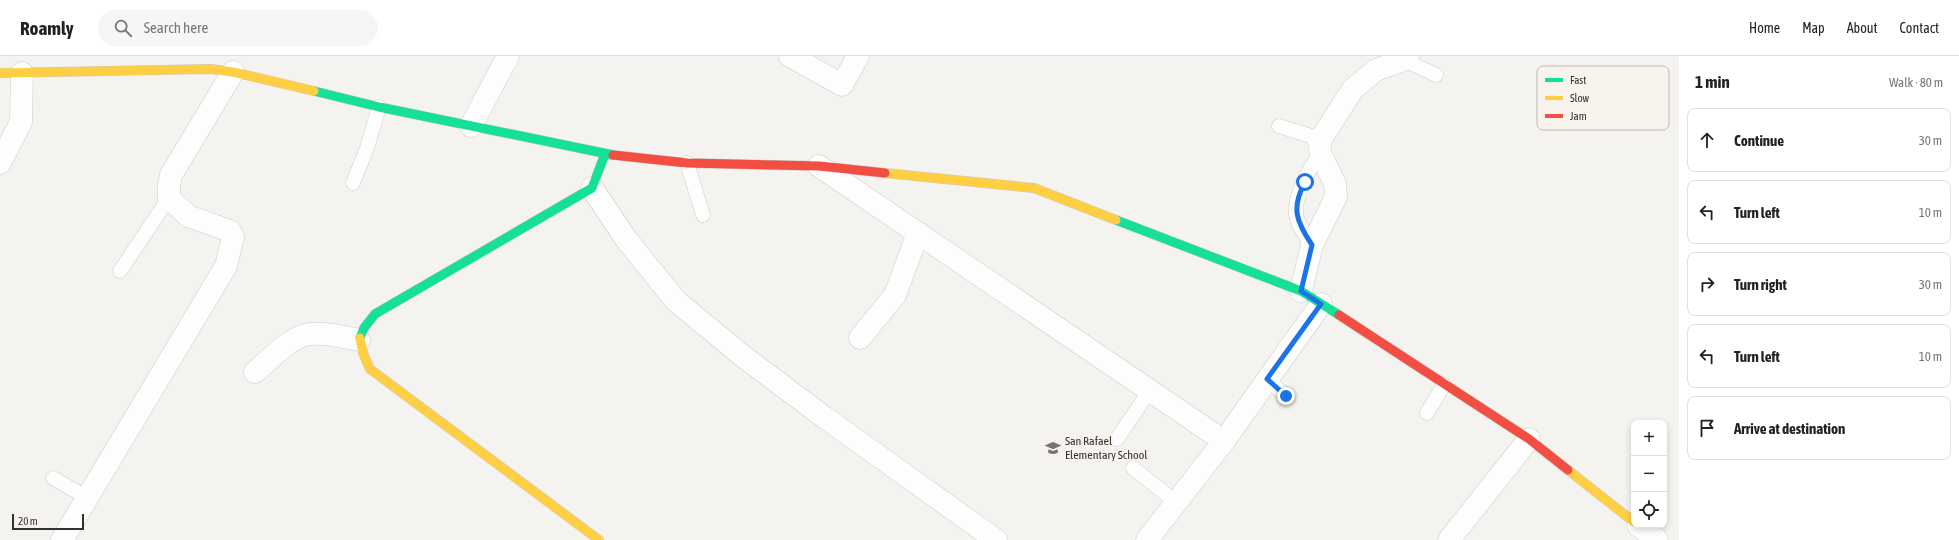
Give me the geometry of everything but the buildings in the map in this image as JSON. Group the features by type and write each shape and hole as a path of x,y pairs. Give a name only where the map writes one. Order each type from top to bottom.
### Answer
{"street":[{"path":"471,126 508,56"},
{"path":"790,56 842,86 858,56"},
{"path":"1301,291 1312,245 1336,197 1335,184 1320,149 1353,89 1376,70 1406,58"},
{"path":"0,74 191,69 233,72 378,107 605,154 687,163 819,166 1034,188 1301,291 1529,439 1631,520"},
{"path":"62,540 86,497 226,266 233,237 230,231 188,216 169,198 169,186 171,175 233,72"},
{"path":"0,162 21,122 22,73"},
{"path":"599,540 370,369 359,340 364,325 376,314 592,188 605,154"},
{"path":"819,166 1224,441"},
{"path":"592,188 626,239 676,301 744,358 817,413 996,540"},
{"path":"860,338 894,295 918,233"},
{"path":"1147,540 1224,441 1321,304"},
{"path":"255,372 290,343 309,334 329,334 359,340"},
{"path":"1449,540 1529,439"},
{"path":"1642,528 1657,540"}],"lane":[{"path":"1406,58 1436,75"},
{"path":"353,182 367,148 378,107"},
{"path":"1279,126 1311,136 1320,149 1298,194 1296,215 1303,231 1312,245"},
{"path":"687,163 703,215"},
{"path":"120,271 169,198"},
{"path":"1267,379 1286,396"},
{"path":"1427,413 1444,384"},
{"path":"1117,439 1150,390"},
{"path":"1133,468 1177,503"},
{"path":"53,478 86,497"}],"traffic: fast":[{"path":"314,91 379,107 613,155"},
{"path":"360,338 364,328 375,314 592,188 605,154"},
{"path":"1116,220 1301,291 1339,315"}],"traffic: slow":[{"path":"0,73 211,69 233,72 314,91"},
{"path":"885,173 1034,188 1116,220"},
{"path":"360,338 363,353 370,369 599,540"},
{"path":"1568,470 1631,520"}],"traffic: jam":[{"path":"613,155 687,163 819,166 885,173"},
{"path":"1339,315 1529,439 1568,470"}],"place":[{"name":"San Rafael Elementary School","path":"1053,448"}],"route":[{"path":"1286,396 1267,379 1321,304 1301,291 1312,245 1303,231 1296,215 1298,194 1305,182"}]}
